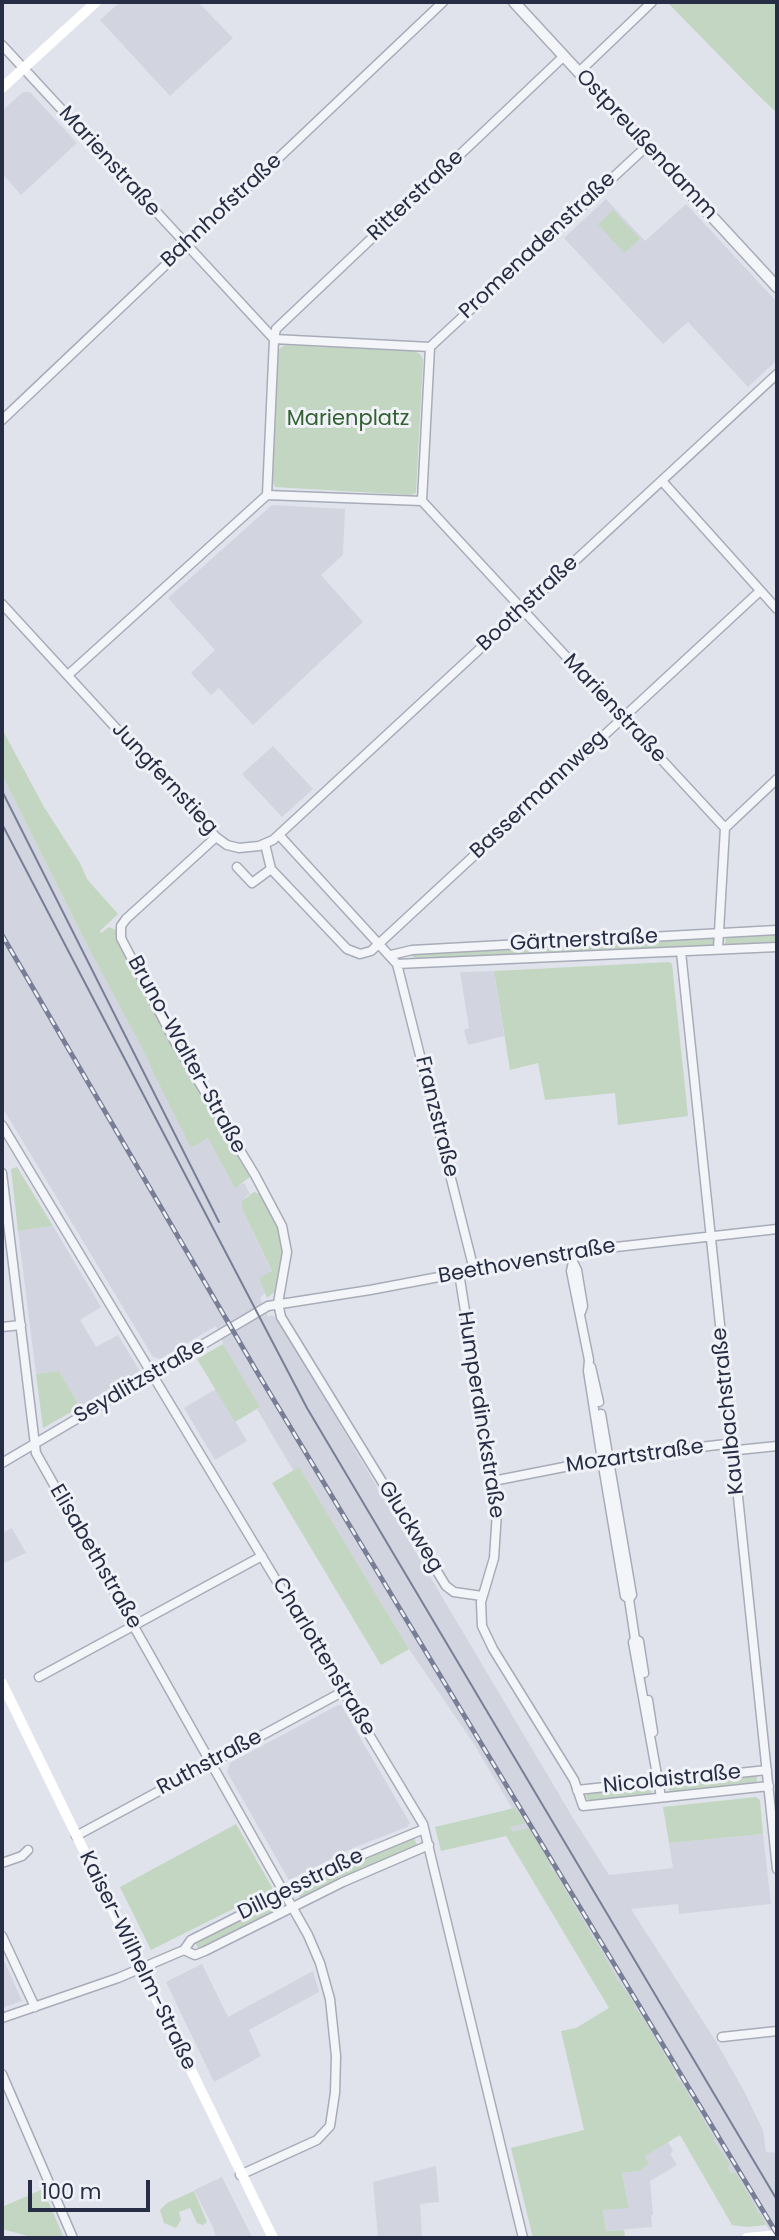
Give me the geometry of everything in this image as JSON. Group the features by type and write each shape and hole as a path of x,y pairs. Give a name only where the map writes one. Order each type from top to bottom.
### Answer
{"main road":[{"path":"2,88 96,2"},
{"name":"Kaiser-Wilhelm-Straße","path":"2,1683 273,2238"},
{"path":"747,2238 777,2235"}],"street":[{"name":"Bahnhofstraße","path":"2,421 443,2"},
{"name":"Ostpreußendamm","path":"514,2 777,287"},
{"path":"579,72 652,2"},
{"name":"Marienstraße","path":"2,46 274,339"},
{"name":"Ritterstraße","path":"274,339 276,329 564,56"},
{"name":"Promenadenstraße","path":"430,347 647,146"},
{"path":"68,675 267,495 422,501 430,347 274,339 267,495"},
{"name":"Boothstraße","path":"279,835 777,374"},
{"path":"662,481 777,609"},
{"name":"Marienstraße","path":"422,501 725,828"},
{"name":"Bassermannweg","path":"379,943 760,591"},
{"name":"Jungfernstieg","path":"2,604 216,837 227,845 239,848 265,844 279,835"},
{"path":"718,949 725,828 777,779"},
{"path":"279,835 397,964"},
{"name":"Bruno-Walter-Straße","path":"216,837 126,919 121,926 121,938 176,1044 282,1226 287,1245 287,1261 278,1303"},
{"path":"265,844 271,869 348,949 360,954 366,953 379,943"},
{"path":"237,867 252,883 271,869"},
{"name":"Gärtnerstraße","path":"391,955 412,950 777,930"},
{"name":"Gärtnerstraße","path":"397,964 777,947"},
{"name":"Kaulbachstraße","path":"681,952 767,1770 771,1782 777,1869"},
{"name":"Franzstraße","path":"397,964 474,1270"},
{"name":"Charlottenstraße","path":"2,1125 344,1691 424,1829 523,2238"},
{"name":"Elisabethstraße","path":"2,1172 6,1236 21,1325 36,1452 285,1893 318,1959 330,1999 336,2056 333,2116 326,2132 317,2140 240,2175"},
{"name":"Beethovenstraße","path":"278,1303 370,1290 571,1252 777,1229"},
{"path":"571,1252 571,1270 590,1364 625,1596 629,1599 635,1639 639,1641 661,1797"},
{"name":"Humperdinckstraße","path":"459,1273 498,1512 494,1558 482,1597"},
{"name":"Seydlitzstraße","path":"2,1463 268,1306 278,1303"},
{"name":"Gluckweg","path":"278,1303 281,1317 446,1586 454,1592 482,1597"},
{"path":"2,1327 21,1325"},
{"name":"Mozartstraße","path":"493,1481 605,1459 726,1444 738,1450 777,1446"},
{"path":"39,1677 262,1556"},
{"path":"482,1597 482,1626 493,1649 577,1790"},
{"name":"Ruthstraße","path":"76,1836 344,1691"},
{"name":"Nicolaistraße","path":"767,1770 577,1790 583,1806 771,1782"},
{"name":"Dillgesstraße","path":"2,2018 109,1982 184,1951 191,1940 354,1857 424,1829"},
{"name":"Dillgesstraße","path":"184,1951 195,1955 205,1951 343,1882 429,1845"},
{"path":"2,1863 22,1856 28,1850"},
{"path":"2,1936 35,2007"},
{"path":"722,2037 777,2031"},
{"path":"2,2074 73,2238"}],"shaded area":[{"path":"120,2 198,2 233,38 170,96 100,20"},
{"path":"23,92 30,92 77,143 21,195 2,173 2,111"},
{"path":"606,199 645,241 686,204 777,302 777,360 748,387 688,322 663,344 564,238"},
{"path":"272,505 345,509 343,555 321,575 363,622 253,725 219,688 211,695 191,673 215,650 168,598"},
{"path":"273,746 313,789 282,817 242,774"},
{"path":"2,775 83,937 151,1063 149,1064 191,1148 208,1138 235,1187 244,1183 250,1194 245,1197 242,1209 272,1272 259,1278 265,1293 260,1298 268,1317 271,1315 277,1318 609,1875 673,1868 669,1843 763,1834 771,1904 679,1914 678,1904 631,1909 717,2043 743,2089 763,2130 766,2152 777,2153 777,2238 774,2238 766,2225 758,2219 729,2170 625,2021 501,1812 512,1808 472,1741 409,1649 299,1468 293,1470 257,1409 260,1408 223,1344 216,1326 160,1359 153,1357 2,1107"},
{"path":"494,971 504,1036 468,1045 464,1030 469,1028 460,972"},
{"path":"53,1226 101,1307 80,1320 96,1347 118,1335 140,1371 80,1407 59,1371 36,1374 18,1231"},
{"path":"216,1389 247,1441 215,1460 184,1408"},
{"path":"12,1528 26,1553 2,1564 2,1533"},
{"path":"341,1705 410,1823 407,1827 353,1848 289,1880 227,1772 230,1763"},
{"path":"2,1956 22,2001 2,2008"},
{"path":"202,1964 228,2017 313,1971 319,1992 249,2030 261,2056 214,2082 166,1982"},
{"path":"668,2142 673,2151 670,2154 677,2165 650,2181 652,2227 606,2231 603,2210 629,2207 622,2173 639,2171 649,2164 645,2156"},
{"path":"436,2166 439,2202 420,2204 422,2238 378,2238 373,2182"},
{"path":"222,2177 252,2237 250,2238 216,2238 194,2190"}],"green space":[{"path":"667,2 777,2 777,113 756,93"},
{"path":"613,210 640,239 624,253 598,224"},
{"name":"Marienplatz","path":"285,345 414,351 420,354 423,360 416,493 411,495 275,487 273,482 278,350"},
{"path":"2,729 87,879 118,914 100,931 101,933 109,927 116,930 117,939 180,1061 250,1177 235,1188 208,1138 191,1148 150,1063 83,937 2,775"},
{"path":"777,934 777,943 725,945 726,937"},
{"path":"713,937 713,946 421,962 409,954"},
{"path":"669,962 672,964 688,1116 618,1125 615,1093 545,1100 538,1063 510,1070 494,971"},
{"path":"17,1167 53,1226 18,1231 11,1169"},
{"path":"254,1192 260,1194 273,1215 281,1233 284,1253 277,1290 267,1298 259,1278 272,1271 242,1209 242,1201"},
{"path":"223,1344 260,1407 235,1422 197,1359"},
{"path":"59,1371 80,1407 43,1428 36,1374"},
{"path":"299,1467 409,1649 381,1665 272,1483"},
{"path":"757,1775 757,1784 670,1793 667,1784"},
{"path":"651,1785 652,1795 591,1802 586,1798 587,1792"},
{"path":"756,1797 760,1800 763,1834 669,1843 663,1807"},
{"path":"515,1808 526,1823 510,1827 513,1832 529,1828 551,1865 549,1866 554,1870 618,1981 636,2006 634,2008 639,2012 715,2139 713,2140 729,2163 728,2168 731,2173 736,2173 766,2225 732,2225 680,2135 645,2156 649,2164 639,2171 622,2173 629,2208 603,2210 606,2231 624,2230 625,2236 533,2238 511,2148 584,2130 561,2031 576,2028 609,2008 506,1836 441,1851 435,1827"},
{"path":"236,1824 273,1889 151,1950 120,1887"},
{"path":"414,1837 417,1846 348,1875 301,1900 297,1891 338,1869"},
{"path":"276,1902 279,1910 199,1949 195,1943"},
{"path":"43,2189 64,2238 35,2238 2,2229 2,2207"},
{"path":"194,2191 207,2222 203,2225 197,2223 190,2208 179,2212 181,2220 176,2228 164,2223 160,2210 167,2203"}],"tram line":[{"path":"2,791 219,1222"},
{"path":"2,824 307,1408 777,2200"}],"railway":[{"path":"2,935 260,1377 777,2234"}]}
